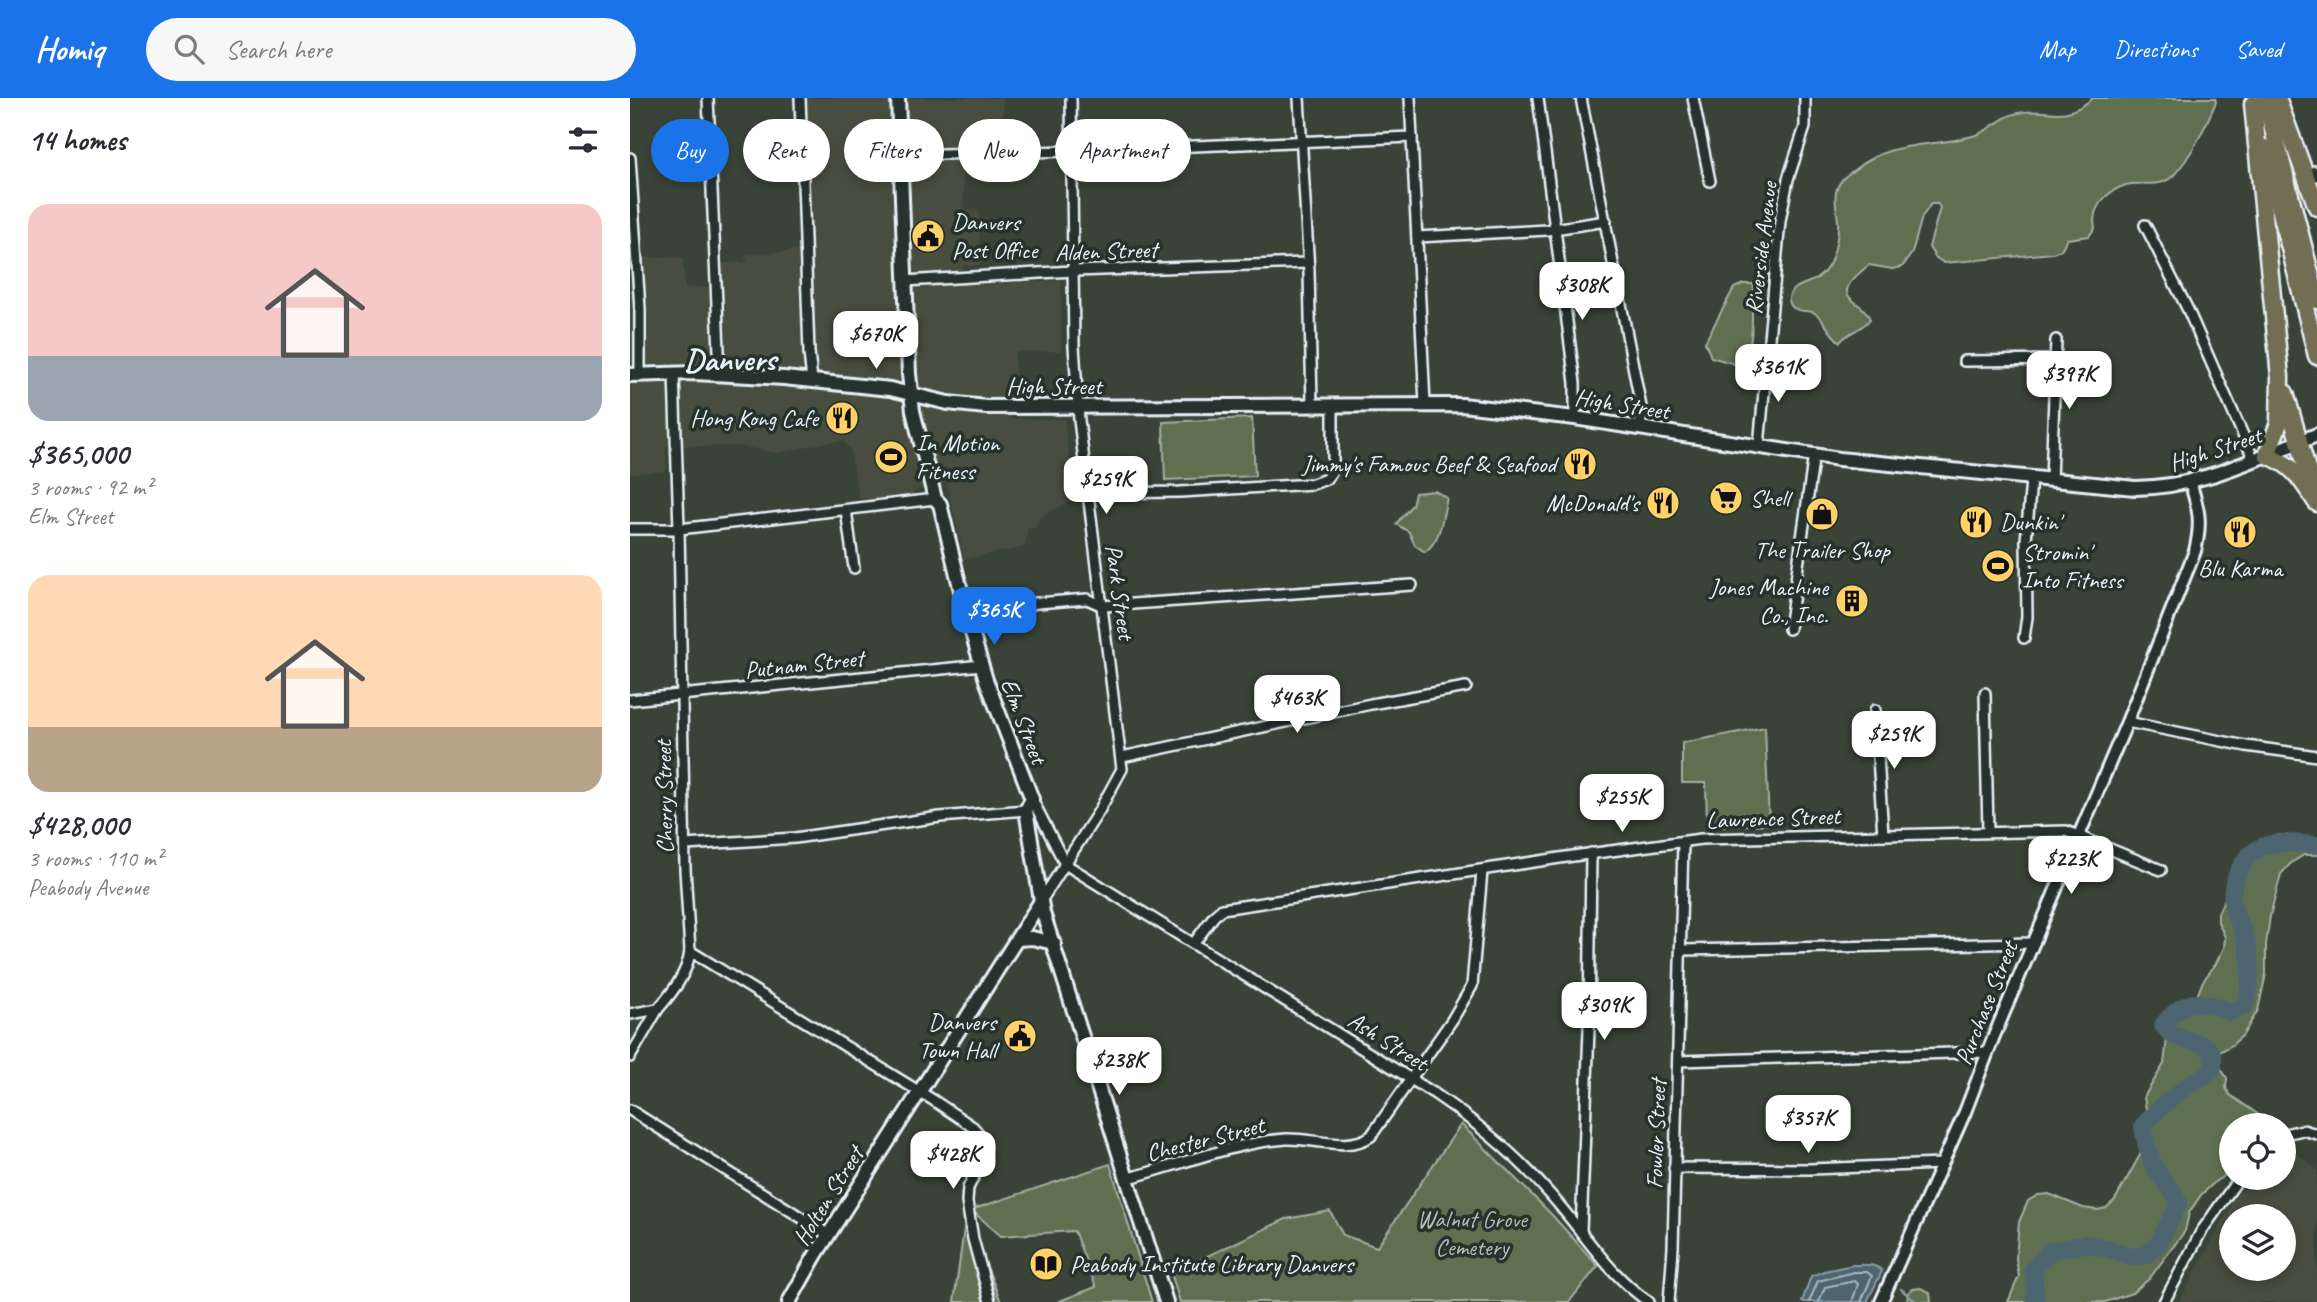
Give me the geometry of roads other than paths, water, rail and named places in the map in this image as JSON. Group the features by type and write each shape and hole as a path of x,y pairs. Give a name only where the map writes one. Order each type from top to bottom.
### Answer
{"highway":[{"path":"2277,98 2317,207"},
{"path":"2257,100 2317,300"},
{"path":"2257,100 2317,356"},
{"path":"2257,100 2280,377 2279,424 2260,458 2291,468 2317,503"},
{"path":"2280,377 2317,503"}],"main road":[{"name":"Elm Street","path":"898,98 899,119"},
{"name":"Elm Street","path":"901,182 911,394 934,499 940,504 967,616 1029,805 1041,901 1166,1302"},
{"name":"High Street","path":"635,374 720,374 812,381 890,389 948,403 986,407 1462,405 1575,418 1839,459 2135,488 2190,482 2317,435"},
{"name":"Holten Street","path":"789,1302 1041,901"},
{"path":"1017,939 1032,938 1054,943"}],"street":[{"path":"708,98 720,374"},
{"path":"800,98 812,381"},
{"name":"Park Street","path":"1071,98 1071,119"},
{"path":"1300,98 1312,404"},
{"path":"1410,98 1424,404"},
{"path":"1538,98 1575,383 1575,418"},
{"path":"1581,98 1642,412 1640,428"},
{"path":"1693,98 1710,181"},
{"name":"Riverside Avenue","path":"1759,446 1780,221 1787,179 1805,127 1805,98"},
{"path":"1191,147 1412,137"},
{"path":"944,154 1055,151"},
{"path":"630,158 640,309 635,374"},
{"name":"Park Street","path":"1041,901 1117,782 1122,769 1078,407 1074,346 1072,182"},
{"path":"1417,237 1554,229 1606,221"},
{"path":"2145,225 2260,458"},
{"name":"Alden Street","path":"905,281 1073,271 1308,263"},
{"path":"2051,481 2056,340"},
{"path":"1964,360 2056,360"},
{"name":"Cherry Street","path":"674,373 690,951"},
{"path":"1088,493 1180,492 1313,484 1326,479 1333,470 1333,404"},
{"path":"1790,629 1814,454"},
{"path":"2024,638 2027,617 2026,541 2031,479"},
{"name":"Purchase Street","path":"1881,1302 1942,1164 2196,551 2200,528 2197,504 2190,482"},
{"path":"630,529 679,529 934,499"},
{"path":"846,510 854,568"},
{"path":"967,616 1037,603 1075,600 1089,599 1103,606 1412,584"},
{"name":"Putnam Street","path":"630,700 982,665"},
{"path":"1122,757 1371,704 1466,687"},
{"path":"1984,693 1988,832"},
{"path":"1875,710 1883,835"},
{"path":"2127,722 2246,746 2317,756"},
{"path":"685,845 794,838 1029,805 1065,864"},
{"name":"Lawrence Street","path":"1194,943 1222,909 1591,853 1683,842 2066,831 2161,870"},
{"name":"Fowler Street","path":"1669,1302 1673,1248 1683,842"},
{"path":"1581,1230 1589,1030 1591,853"},
{"name":"Ash Street","path":"1065,864 1456,1108 1493,1138 1547,1191 1609,1265 1649,1302"},
{"name":"Chester Street","path":"1128,1178 1255,1143 1309,1139 1347,1144 1362,1142 1378,1128 1467,998 1472,986 1482,871"},
{"path":"1682,950 2034,943"},
{"path":"630,1058 658,1009 689,964 690,951 973,1128 985,1148 968,1188 967,1202 972,1239 990,1302"},
{"path":"630,1014 658,1009"},
{"path":"1678,1061 1988,1052"},
{"path":"630,1110 829,1235"},
{"path":"2296,1131 2303,1130 2317,1134"},
{"path":"1674,1168 1810,1170 1942,1164"},
{"path":"2164,1302 2201,1232 2231,1190"}],"water":[{"path":"1853,1265 1872,1266 1882,1271 1867,1302 1802,1302 1811,1276"}],"waterway":[{"path":"2036,1302 2033,1270 2050,1251 2085,1244 2132,1257 2146,1255 2158,1244 2179,1203 2155,1168 2143,1126 2175,1096 2212,1071 2213,1060 2212,1053 2207,1048 2171,1034 2163,1025 2179,1009 2194,1003 2231,1012 2245,1005 2250,959 2232,902 2239,871 2251,854 2268,845 2317,845"},
{"path":"1901,1289 1916,1302"}],"place":[{"name":"Danvers Post Office","path":"928,236"},
{"name":"Hong Kong Cafe","path":"842,418"},
{"name":"In Motion Fitness","path":"891,457"},
{"name":"Jimmy's Famous Beef & Seafood","path":"1580,464"},
{"name":"Shell","path":"1726,498"},
{"name":"McDonald's","path":"1663,503"},
{"name":"The Trailer Shop","path":"1822,514"},
{"name":"Dunkin'","path":"1976,522"},
{"name":"Blu Karma","path":"2240,532"},
{"name":"Stromin' Into Fitness","path":"1998,566"},
{"name":"Jones Machine Co., Inc.","path":"1852,601"},
{"name":"Danvers Town Hall","path":"1020,1036"},
{"name":"Peabody Institute Library Danvers","path":"1046,1264"}],"district":[{"name":"Danvers","path":"730,359"}],"park label":[{"name":"Walnut Grove Cemetery","path":"1472,1233"}]}
